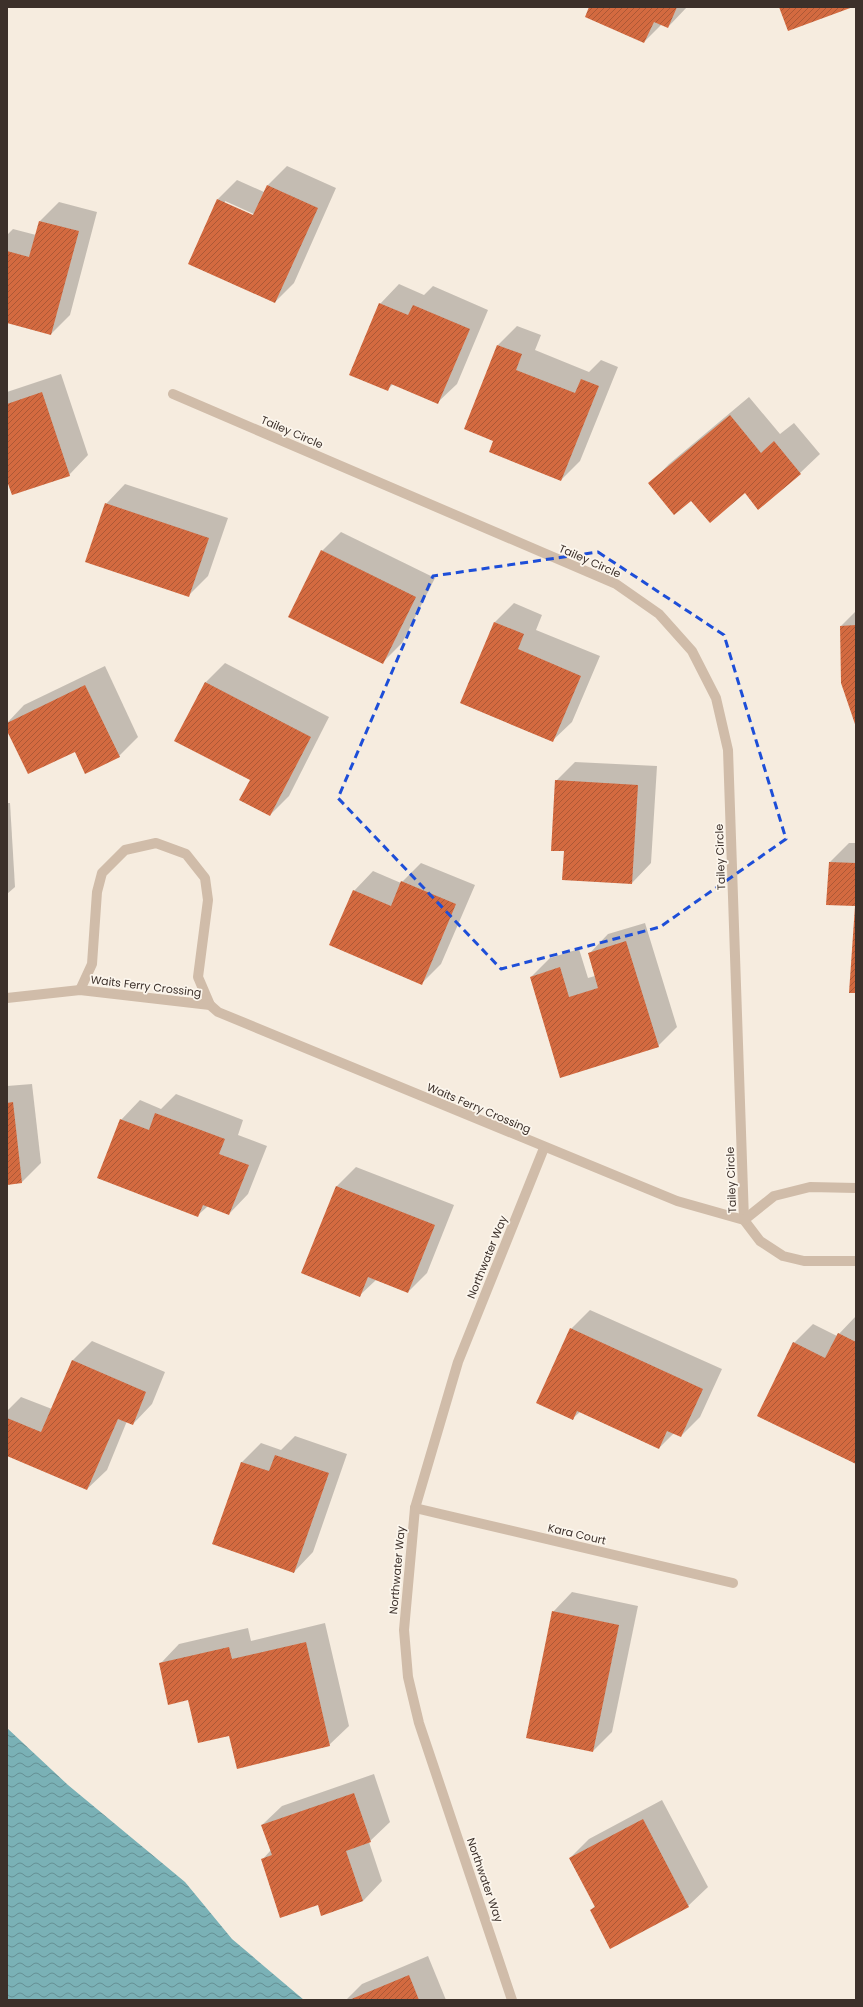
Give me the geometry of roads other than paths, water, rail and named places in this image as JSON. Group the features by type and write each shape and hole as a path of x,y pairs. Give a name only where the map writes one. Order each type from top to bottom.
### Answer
{"street":[{"name":"Tailey Circle","path":"173,394 616,584 659,614 692,651 716,698 728,750 744,1220"},
{"name":"Waits Ferry Crossing","path":"80,990 92,964 96,892 102,873 125,850 156,843 186,854 205,878 208,900 198,977 210,1005 218,1012 544,1148 676,1201 744,1220"},
{"name":"Waits Ferry Crossing","path":"7,998 80,990 210,1005"},
{"name":"Northwater Way","path":"512,2000 419,1723 408,1677 404,1630 415,1508 458,1362 544,1148"},
{"path":"856,1188 810,1187 774,1196 744,1220 760,1241 783,1256 804,1261 856,1261"},
{"name":"Kara Court","path":"415,1508 733,1583"}],"water":[{"path":"7,1728 68,1785 185,1882 232,1939 304,2000 7,2000"}]}
